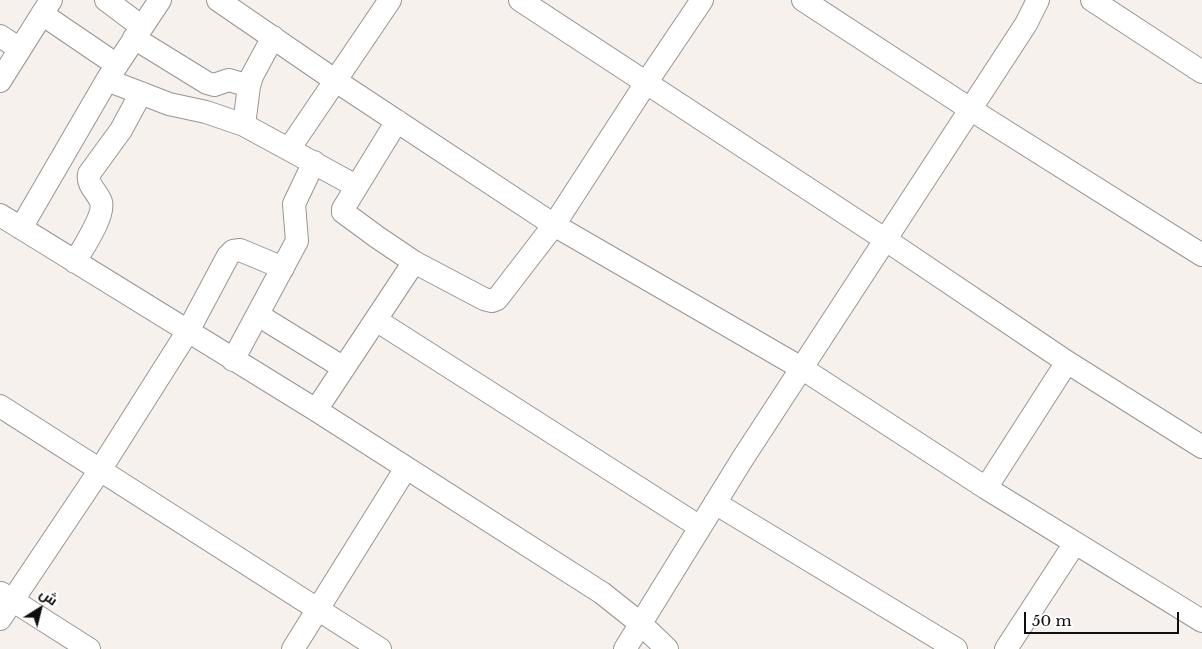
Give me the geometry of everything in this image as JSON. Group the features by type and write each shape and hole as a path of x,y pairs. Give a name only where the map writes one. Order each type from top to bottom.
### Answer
{"street":[{"path":"106,0 138,32 190,73 214,84 229,80 249,86"},
{"path":"21,228 92,104 160,0"},
{"path":"218,0 336,81 554,225 803,369 986,488 1202,621"},
{"path":"289,149 390,0"},
{"path":"520,0 886,240 1067,362 1202,447"},
{"path":"397,121 343,209 345,214 414,262 484,299 492,301 502,295 554,225 702,0"},
{"path":"803,0 970,109 1202,255"},
{"path":"625,649 715,503 1026,24 1038,0"},
{"path":"1092,0 1202,72"},
{"path":"0,80 47,7 112,73 141,93 169,104 206,112 244,125 356,186"},
{"path":"0,36 20,49"},
{"path":"244,125 249,86 258,64 273,37"},
{"path":"169,104 190,73"},
{"path":"75,262 101,212 101,201 90,186 88,174 111,145 141,93"},
{"path":"92,104 126,121"},
{"path":"233,360 297,241 294,204 314,162"},
{"path":"0,215 316,410 602,593 667,649"},
{"path":"88,649 4,604 100,470 188,331 228,256 233,251 240,250 283,268"},
{"path":"316,410 414,262"},
{"path":"258,315 344,368"},
{"path":"376,320 700,527"},
{"path":"986,488 1067,362"},
{"path":"0,406 380,649"},
{"path":"293,649 406,468"},
{"path":"715,503 956,649"},
{"path":"1006,649 1075,543"}]}
